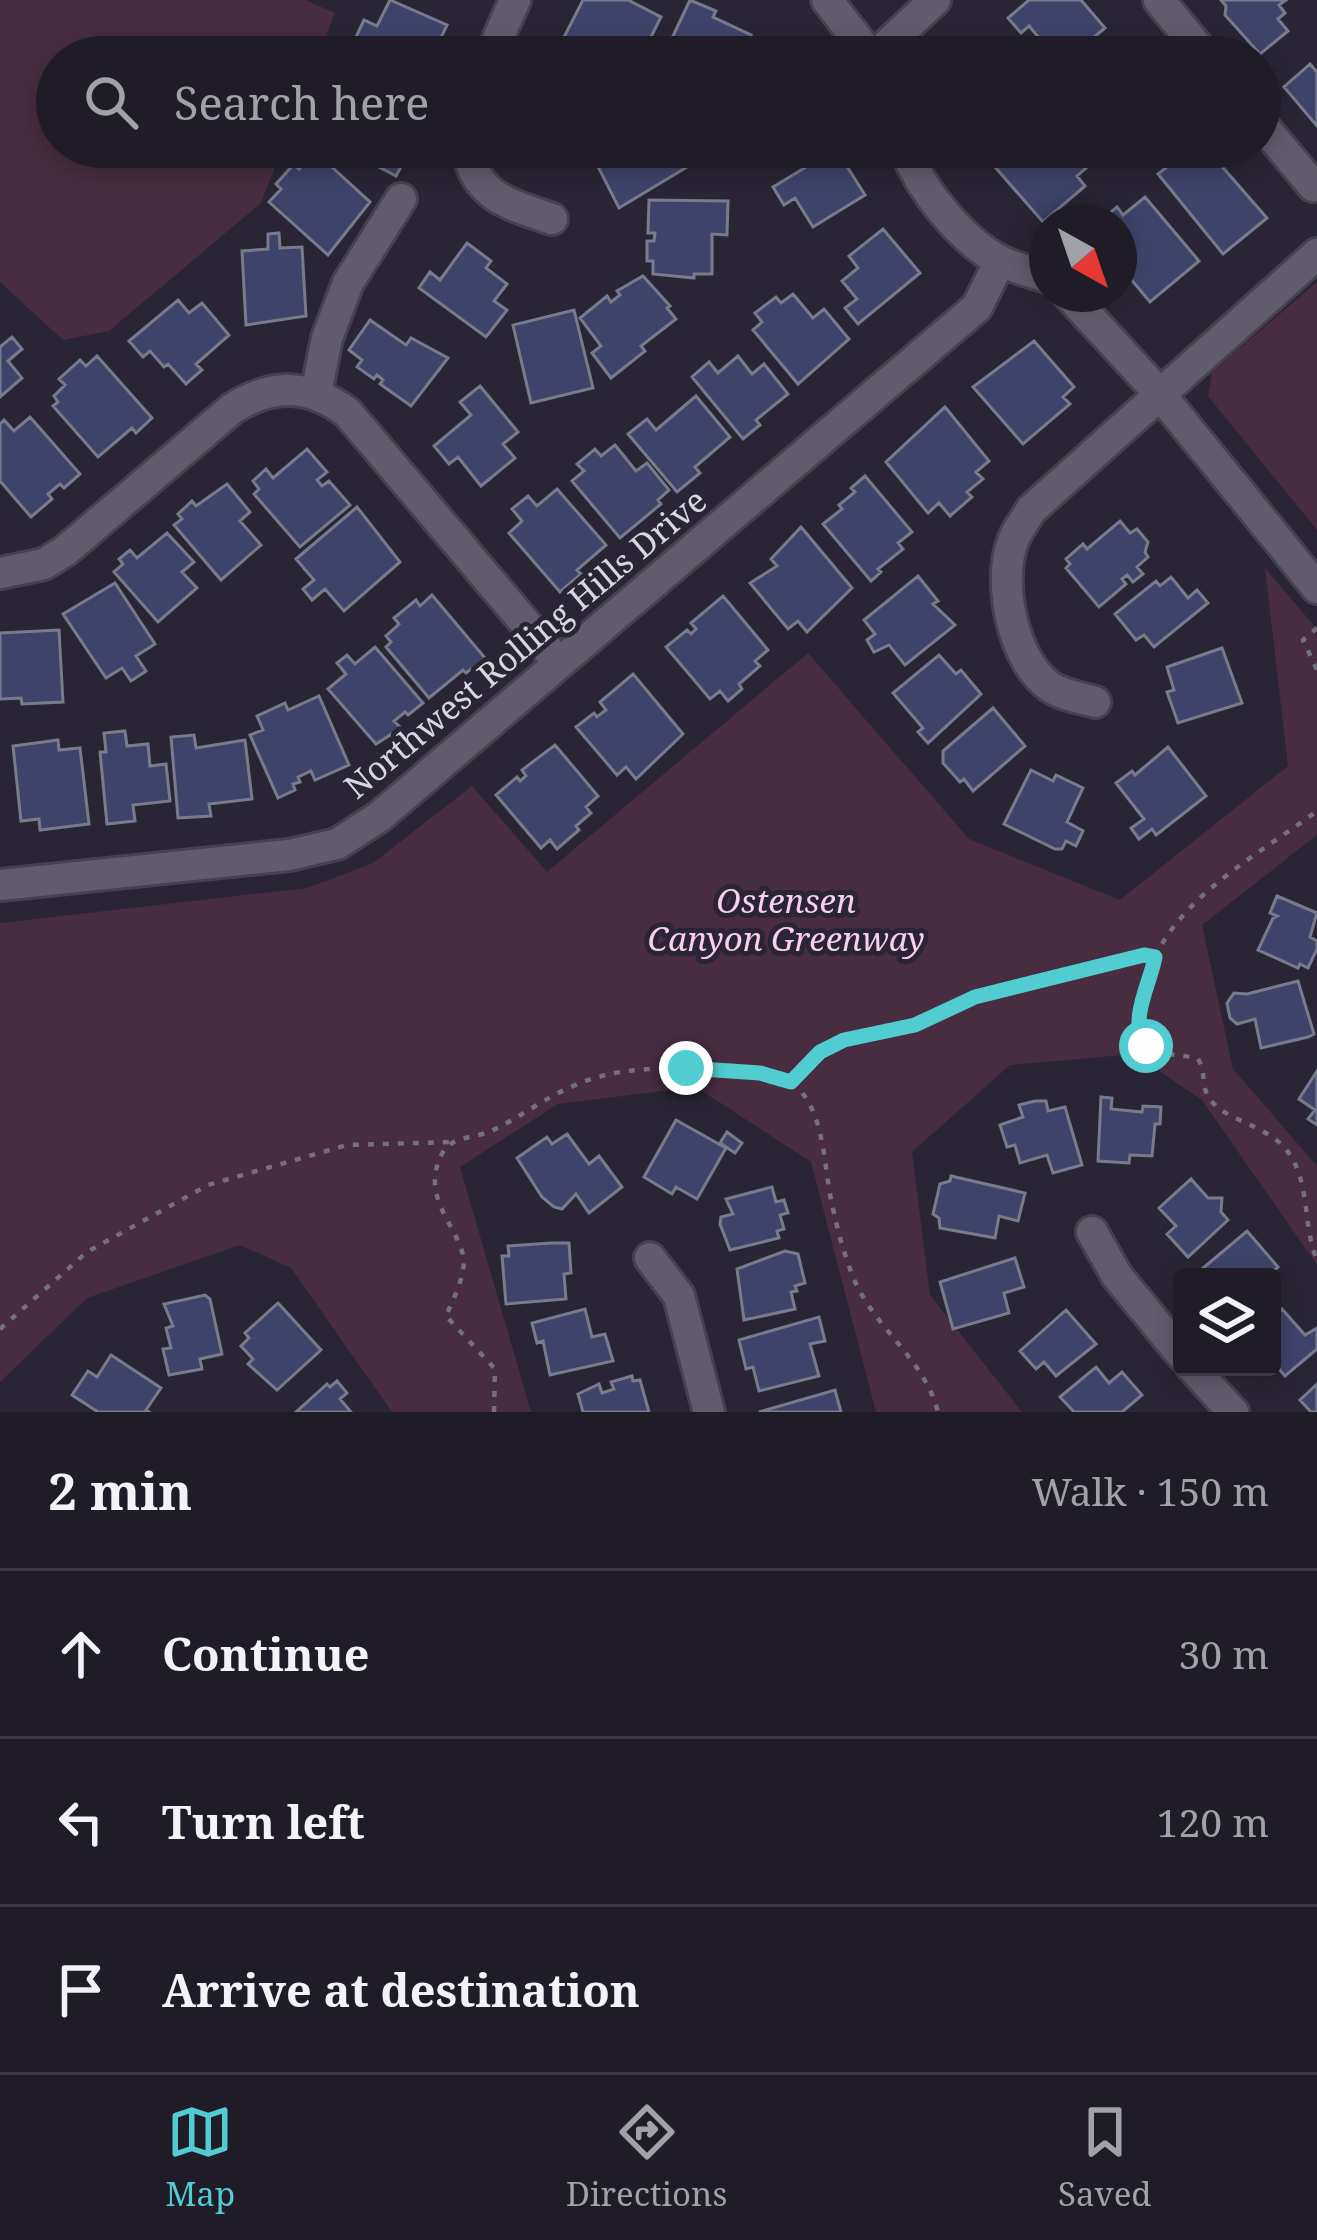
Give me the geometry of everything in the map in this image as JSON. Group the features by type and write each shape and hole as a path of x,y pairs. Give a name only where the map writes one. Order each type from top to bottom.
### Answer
{"street":[{"path":"499,36 515,0"},
{"path":"827,0 855,36"},
{"path":"1159,0 1189,36"},
{"path":"897,36 937,2"},
{"path":"1281,147 1313,186"},
{"path":"474,168 495,199 552,219"},
{"path":"916,168 933,198 967,235 1000,261 1029,271"},
{"path":"316,394 327,338 348,284 401,199"},
{"path":"1095,702 1049,686 1024,653 1010,618 1006,578 1012,543 1031,510 1317,254"},
{"name":"Northwest Rolling Hills Drive","path":"0,885 289,855 337,844 379,817 976,307 1000,261"},
{"path":"1085,312 1159,393 1317,588"},
{"path":"0,573 44,564 65,551 232,408 254,395 278,389 316,394 347,412 559,663"},
{"path":"1092,1232 1117,1276 1173,1344"},
{"path":"650,1258 679,1296 709,1412"},
{"path":"1200,1376 1233,1412"}],"path":[{"path":"1317,628 1303,640 1317,670"},
{"path":"1317,811 1176,920 1155,957 1138,1035 1157,1051 1198,1059 1208,1096 1281,1142 1303,1186 1307,1237 1317,1260"},
{"path":"791,1082 820,1052 844,1040 915,1025 1005,988 1144,955 1155,957"},
{"path":"0,1329 87,1252 208,1185 347,1145 452,1142 488,1132 576,1084 611,1073 686,1068 760,1073 791,1082 807,1098 816,1118 831,1200 854,1279 867,1305 921,1372 938,1412"},
{"path":"452,1142 443,1150 437,1191 441,1213 463,1252 463,1270 446,1316 495,1369 494,1412"}],"green space":[{"path":"0,0 305,0 335,13 326,36 36,36 36,168 275,168 261,203 109,331 63,340 0,282"},
{"path":"1317,282 1317,530 1208,396 1212,372"},
{"name":"Ostensen Canyon Greenway","path":"1265,568 1317,629 1317,835 1202,925 1233,1069 1317,1166 1317,1265 1202,1100 1134,1054 1010,1065 912,1152 930,1295 1022,1412 876,1412 811,1162 696,1087 558,1104 460,1167 531,1412 392,1412 291,1268 240,1245 87,1298 0,1382 0,923 307,888 373,863 472,786 547,872 808,653 969,839 1120,900 1288,766"}],"building":[{"path":"390,0 447,25 442,36 356,36 364,20 377,26"},
{"path":"583,0 628,0 661,17 652,36 565,36"},
{"path":"690,0 751,35 751,36 673,36"},
{"path":"1029,0 1081,0 1105,28 1095,36 1037,36 1029,26 1021,33 1008,18"},
{"path":"1221,0 1286,0 1279,5 1285,13 1278,19 1288,31 1281,37 1244,36 1225,15"},
{"path":"1310,64 1317,72 1317,126 1284,87"},
{"path":"290,168 333,168 370,202 328,255 269,202 281,189 276,184"},
{"path":"599,168 685,168 619,208"},
{"path":"804,168 848,168 865,195 813,227 795,198 784,205 773,187"},
{"path":"996,168 1086,168 1077,176 1085,186 1064,204 1029,206"},
{"path":"1166,168 1223,168 1267,218 1223,254 1158,174"},
{"path":"1145,197 1199,261 1150,302 1137,286 1136,204"},
{"path":"649,200 728,201 727,235 712,234 712,274 694,274 694,278 653,274 653,261 647,261 647,241 654,241 655,233 648,233"},
{"path":"883,229 920,273 858,324 845,308 857,299 842,281 858,268 849,256"},
{"path":"279,233 280,248 302,247 306,316 246,325 242,251 268,249 268,234"},
{"path":"467,243 491,261 486,268 507,284 494,301 507,310 486,337 419,288 430,272 440,280"},
{"path":"643,276 676,319 611,378 592,353 601,346 580,318 607,296 611,302 620,295 617,291"},
{"path":"793,294 813,318 824,309 849,339 798,384 753,330 762,322 755,313 776,297 781,303"},
{"path":"178,300 189,313 202,303 229,335 196,364 202,370 186,384 168,364 164,367 150,351 143,357 129,341"},
{"path":"574,310 593,388 531,403 513,325"},
{"path":"370,320 406,345 411,338 448,358 411,406 380,384 383,380 377,375 374,379 357,367 362,360 349,350"},
{"path":"12,337 22,349 8,361 22,378 0,397 0,347"},
{"path":"1034,341 1074,387 1063,397 1070,404 1023,444 973,387"},
{"path":"97,356 152,418 136,433 132,428 98,457 53,406 58,402 54,396 65,385 59,379 80,360 86,366"},
{"path":"738,356 752,374 764,364 788,394 756,420 760,425 743,439 692,377 709,362 718,373"},
{"path":"480,386 518,432 503,444 515,458 481,486 458,457 449,464 434,446 471,415 460,402"},
{"path":"696,396 730,437 695,467 700,473 677,492 628,434 647,419 656,430"},
{"path":"945,407 989,461 976,472 983,479 967,492 972,497 950,516 939,503 928,513 886,462"},
{"path":"30,417 80,474 48,494 52,499 31,517 0,481 0,424 4,420 14,431"},
{"path":"615,445 636,471 647,463 669,490 658,500 661,504 620,538 572,481 584,471 577,464 595,449 601,456"},
{"path":"307,449 327,472 317,480 322,486 329,481 350,505 300,547 254,494 259,489 253,481 266,469 273,478"},
{"path":"865,476 912,532 898,543 903,549 871,581 823,524 842,509 839,505"},
{"path":"227,484 250,512 240,521 261,545 221,580 174,525 192,501 196,506"},
{"path":"557,489 606,545 560,592 509,533 522,521 512,509 528,496 537,506"},
{"path":"357,507 400,562 344,611 325,589 312,600 303,589 314,580 296,559"},
{"path":"1120,521 1130,533 1137,529 1148,542 1148,557 1137,567 1143,574 1133,582 1127,575 1122,579 1126,584 1099,607 1066,568 1070,564 1066,559 1083,544 1087,549"},
{"path":"801,527 852,588 807,632 798,621 788,629 750,583 777,566 771,559"},
{"path":"167,533 194,562 182,572 197,588 158,622 114,572 123,564 119,559 130,550 137,558"},
{"path":"918,576 938,601 933,604 955,625 905,665 889,645 874,652 867,640 875,634 864,620"},
{"path":"1171,577 1188,598 1197,590 1208,603 1154,647 1144,635 1136,640 1115,614 1156,581 1160,586"},
{"path":"115,583 155,644 136,656 146,671 131,681 122,668 106,678 63,614"},
{"path":"432,595 485,658 429,698 386,647 391,642 386,636 399,624 394,618 416,600 420,606"},
{"path":"723,596 768,650 755,661 760,666 739,684 742,689 728,701 720,691 710,699 666,647 687,630 691,634 696,629 691,623"},
{"path":"59,630 63,702 22,704 21,698 0,699 0,633"},
{"path":"375,647 423,703 394,721 401,728 376,744 328,689 346,674 337,663 347,655 355,664"},
{"path":"1222,648 1242,703 1178,723 1167,692 1174,690 1167,667"},
{"path":"939,655 956,674 961,670 981,694 928,743 918,732 923,728 893,693"},
{"path":"633,674 683,734 636,779 626,767 617,775 576,727 606,710 600,702"},
{"path":"319,696 349,765 315,780 311,771 298,777 295,790 278,798 250,735 263,730 257,716 285,703 288,710"},
{"path":"993,708 1025,746 973,791 943,763 943,751"},
{"path":"125,731 127,746 148,744 150,766 166,764 170,801 133,805 135,821 107,824 100,752 106,752 104,733"},
{"path":"194,735 196,748 245,740 252,799 209,804 211,816 178,818 171,737"},
{"path":"58,740 59,750 80,748 89,824 40,830 39,819 21,821 13,746"},
{"path":"555,745 598,796 586,807 591,813 576,826 579,830 557,849 550,840 541,848 496,795 517,777 520,781 526,776 522,770"},
{"path":"1168,747 1206,796 1156,835 1152,829 1139,839 1131,828 1144,819 1116,783 1132,771 1135,775"},
{"path":"1031,770 1083,788 1067,822 1083,831 1076,846 1066,841 1062,849 1055,849 1004,824"},
{"path":"1277,896 1317,913 1310,937 1317,941 1317,949 1308,968 1258,950 1277,916 1270,913"},
{"path":"1298,981 1314,1034 1261,1048 1255,1019 1237,1024 1230,1018 1227,1003 1234,993"},
{"path":"1317,1071 1317,1125 1308,1119 1315,1110 1299,1099"},
{"path":"1101,1097 1112,1098 1111,1109 1142,1112 1143,1106 1161,1107 1152,1156 1130,1155 1129,1163 1098,1161"},
{"path":"1046,1101 1048,1111 1065,1107 1082,1165 1053,1173 1047,1155 1020,1163 1015,1145 1007,1147 1000,1125 1023,1117 1019,1105"},
{"path":"676,1120 726,1148 697,1199 676,1187 672,1194 644,1177"},
{"path":"727,1132 742,1143 735,1153 720,1143"},
{"path":"567,1134 589,1164 599,1156 622,1187 589,1213 576,1194 562,1209 554,1207 517,1158 547,1137 552,1144"},
{"path":"951,1176 1025,1193 1018,1221 999,1216 995,1238 940,1228 933,1214 940,1184"},
{"path":"1191,1179 1208,1198 1222,1198 1221,1212 1228,1220 1188,1257 1167,1234 1176,1226 1159,1208"},
{"path":"772,1187 776,1202 784,1200 788,1213 780,1215 784,1229 777,1231 779,1238 730,1250 720,1224 721,1217 733,1214 726,1199"},
{"path":"1247,1231 1278,1267 1277,1268 1203,1268"},
{"path":"569,1243 571,1273 564,1274 566,1299 506,1304 502,1256 509,1256 508,1246"},
{"path":"785,1251 798,1254 805,1283 791,1292 795,1309 744,1320 737,1269"},
{"path":"1015,1258 1024,1287 1004,1293 1009,1313 953,1329 940,1282"},
{"path":"205,1295 210,1299 222,1354 200,1359 202,1369 169,1375 163,1349 171,1348 166,1328 173,1326 164,1304"},
{"path":"278,1303 321,1350 277,1390 248,1364 253,1359 241,1346 249,1338 245,1333"},
{"path":"585,1309 592,1337 605,1334 613,1361 550,1375 543,1341 537,1343 532,1323"},
{"path":"1066,1310 1096,1344 1056,1376 1044,1362 1036,1369 1020,1351"},
{"path":"1281,1310 1305,1335 1317,1328 1317,1349 1285,1376 1281,1371"},
{"path":"819,1317 825,1341 810,1344 819,1376 759,1391 753,1367 746,1369 739,1340"},
{"path":"111,1355 161,1388 149,1412 98,1412 72,1395 88,1371 97,1377"},
{"path":"1096,1367 1109,1383 1122,1372 1142,1395 1122,1412 1074,1412 1060,1397"},
{"path":"632,1376 633,1381 640,1380 649,1412 583,1412 578,1394 599,1384 602,1393 614,1389 611,1382"},
{"path":"337,1381 347,1393 340,1399 351,1412 296,1412 327,1384 330,1387"},
{"path":"1317,1384 1317,1412 1311,1412 1300,1400"},
{"path":"835,1390 841,1412 759,1412"}],"route":[{"path":"686,1068 760,1073 791,1082 820,1052 844,1040 901,1030 1005,988 1144,955 1155,957 1139,1018 1138,1035 1146,1046"}]}
